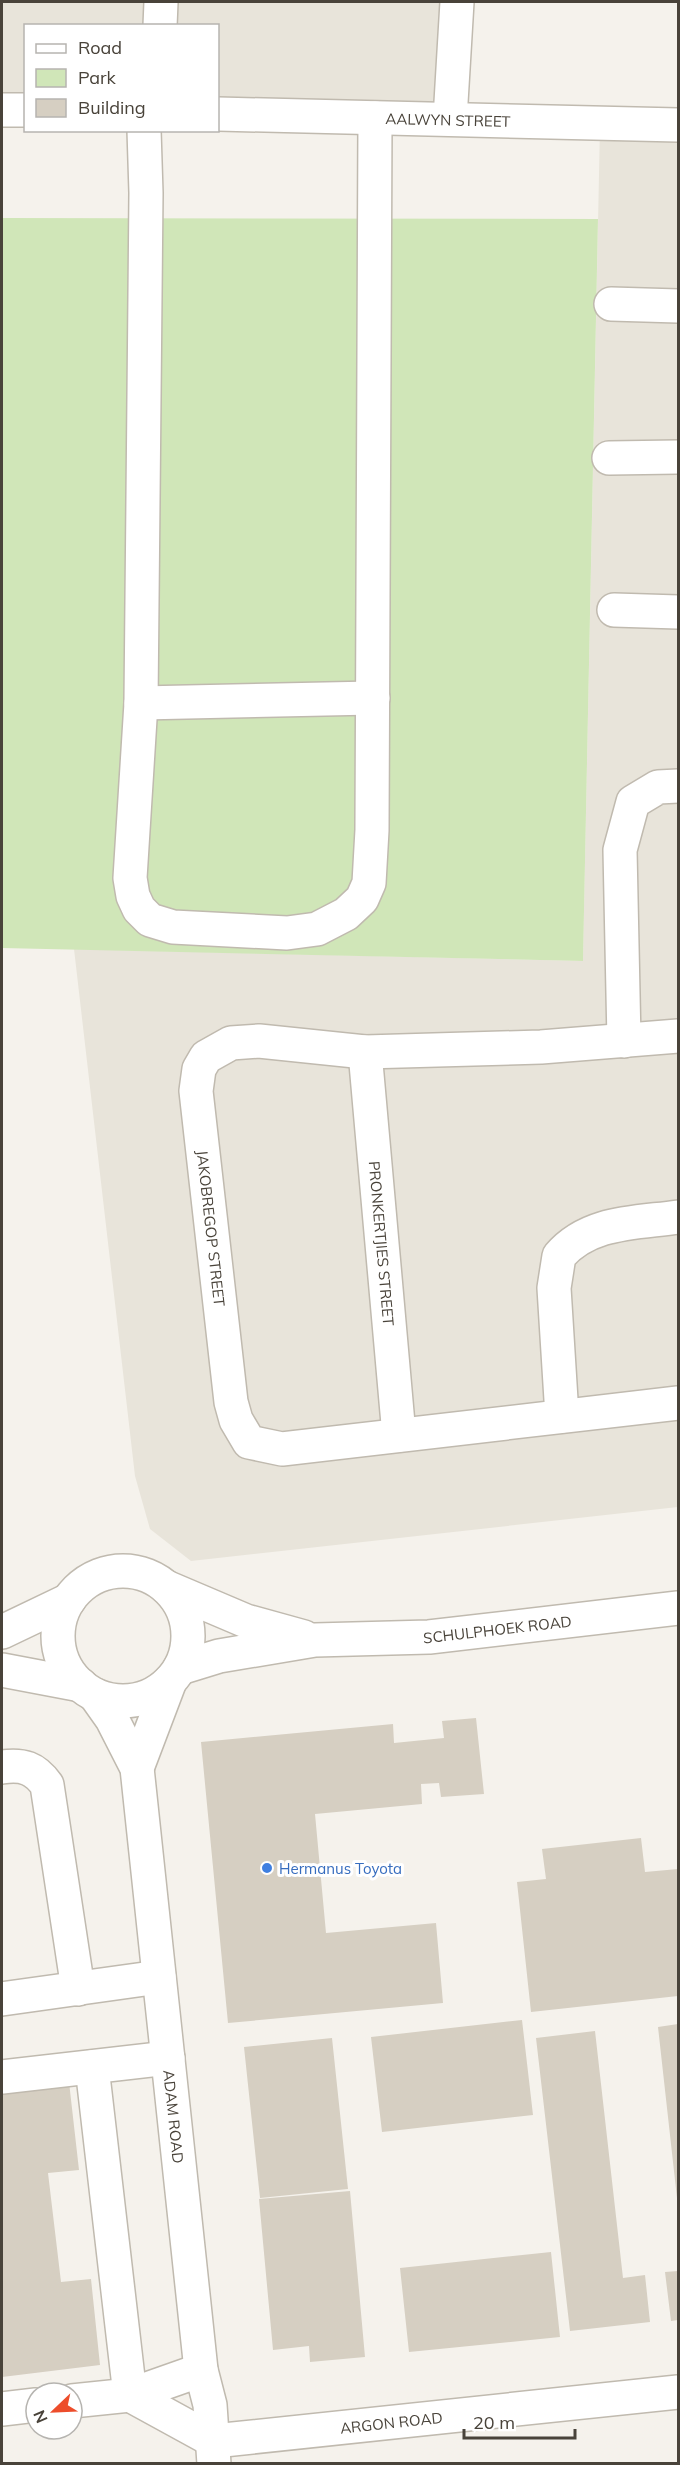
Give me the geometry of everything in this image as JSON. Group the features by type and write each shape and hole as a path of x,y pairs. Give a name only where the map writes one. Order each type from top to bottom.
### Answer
{"street":[{"path":"160,24 161,2"},
{"path":"450,119 457,2"},
{"path":"2,110 24,110"},
{"name":"AALWYN STREET","path":"219,114 678,125"},
{"path":"144,132 146,205 141,703 130,878 140,909 150,920 173,927 287,933 317,929 346,914 362,899 369,883 373,698 375,118"},
{"path":"610,304 678,306"},
{"path":"609,458 678,457"},
{"path":"614,610 678,612"},
{"path":"141,703 373,698"},
{"path":"624,1041 620,850 633,802 658,787 678,786"},
{"name":"JAKOBREGOP STREET","path":"678,1036 541,1047 365,1052 259,1041 231,1043 207,1057 199,1068 196,1091 231,1402 241,1432 249,1442 282,1449 678,1403"},
{"name":"PRONKERTJIES STREET","path":"365,1052 399,1434"},
{"path":"562,1416 554,1288 559,1256 584,1234 604,1227 678,1217"},
{"path":"2,1670 88,1690 115,1701 135,1700 154,1694 175,1675 187,1647 187,1626 180,1605 166,1587 151,1577 133,1572 115,1571 97,1576 81,1586 69,1600 60,1617 58,1636 61,1654 68,1671 88,1690"},
{"name":"SCHULPHOEK ROAD","path":"166,1587 246,1621 315,1640"},
{"path":"2,1632 69,1600"},
{"name":"SCHULPHOEK ROAD","path":"175,1675 219,1656 315,1640 429,1637 678,1608"},
{"name":"ADAM ROAD","path":"137,1768 175,1675"},
{"name":"ADAM ROAD","path":"88,1690 117,1727 137,1768 201,2370 210,2405 214,2452"},
{"path":"2,1767 18,1765 30,1768 47,1785 78,1989"},
{"path":"2,1999 159,1977"},
{"path":"2,2077 168,2058"},
{"path":"92,2067 130,2394 214,2452"},
{"path":"84,2400 130,2394 201,2370"},
{"name":"ARGON ROAD","path":"214,2452 678,2392"},
{"path":"2,2409 24,2406"}],"shaded area":[{"path":"2,2 460,2 454,124 219,119 219,24 24,24 24,114 2,114"},
{"path":"600,126 678,128 678,1507 191,1561 150,1529 135,1476 74,949 583,961"}],"green space":[{"path":"2,218 598,219 583,961 2,948"}],"building":[{"name":"Hermanus Toyota","path":"476,1718 484,1794 441,1797 439,1783 421,1784 422,1804 315,1814 326,1933 436,1923 443,2003 228,2023 201,1742 393,1724 394,1743 444,1738 442,1721"},
{"path":"641,1838 645,1872 678,1869 678,1996 531,2012 517,1882 546,1879 542,1849"},
{"path":"522,2020 533,2115 382,2132 371,2037"},
{"path":"678,2024 678,2197 677,2198 658,2027"},
{"path":"595,2031 623,2278 645,2275 650,2322 570,2331 536,2038"},
{"path":"332,2038 348,2189 260,2198 244,2047"},
{"path":"69,2082 79,2170 48,2173 61,2282 91,2279 100,2365 2,2377 2,2090"},
{"path":"350,2191 365,2357 310,2362 309,2346 273,2350 259,2199"},
{"path":"551,2252 560,2337 409,2352 400,2268"},
{"path":"678,2271 678,2320 671,2321 665,2272"}],"place":[{"name":"Hermanus Toyota","path":"267,1868"}]}
